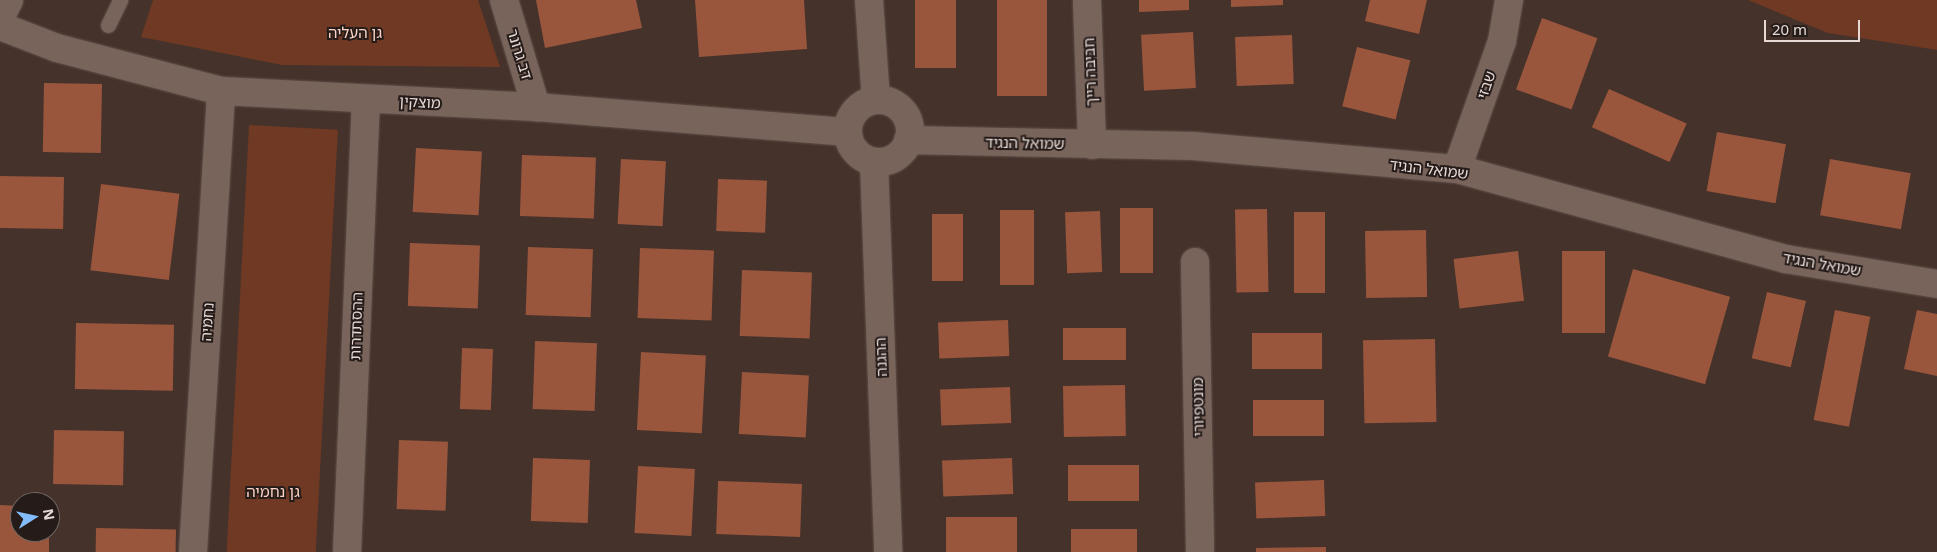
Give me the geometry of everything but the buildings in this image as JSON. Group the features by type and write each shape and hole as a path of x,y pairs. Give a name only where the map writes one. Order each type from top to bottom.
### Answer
{"street":[{"path":"0,18 9,0"},
{"name":"דב גרונר","path":"504,0 536,107"},
{"path":"869,0 876,100"},
{"name":"חביבה רייך","path":"1087,0 1092,145"},
{"name":"שבזי","path":"1457,169 1502,41 1509,0"},
{"name":"מוצקין","path":"0,26 57,48 221,92 536,107 848,132"},
{"name":"נחמיה","path":"193,552 221,92"},
{"name":"ההסתדרות","path":"347,552 366,99"},
{"path":"876,100 886,101 903,112 910,130 908,140 898,155 882,162 874,162 856,151 848,132 849,123 859,107 876,100"},
{"name":"שמואל הנגיד","path":"908,140 1193,146 1457,169 1786,259 1937,284"},
{"name":"ההגנה","path":"874,162 888,552"},
{"name":"מונטפיורי","path":"1195,262 1200,552"}],"lane":[{"path":"108,25 120,0"}],"green space":[{"name":"גן העליה","path":"153,0 478,0 500,67 282,65 141,37"},
{"path":"1748,0 1937,0 1937,50 1828,33"},
{"name":"גן נחמיה","path":"249,125 338,130 316,552 227,552"}]}
